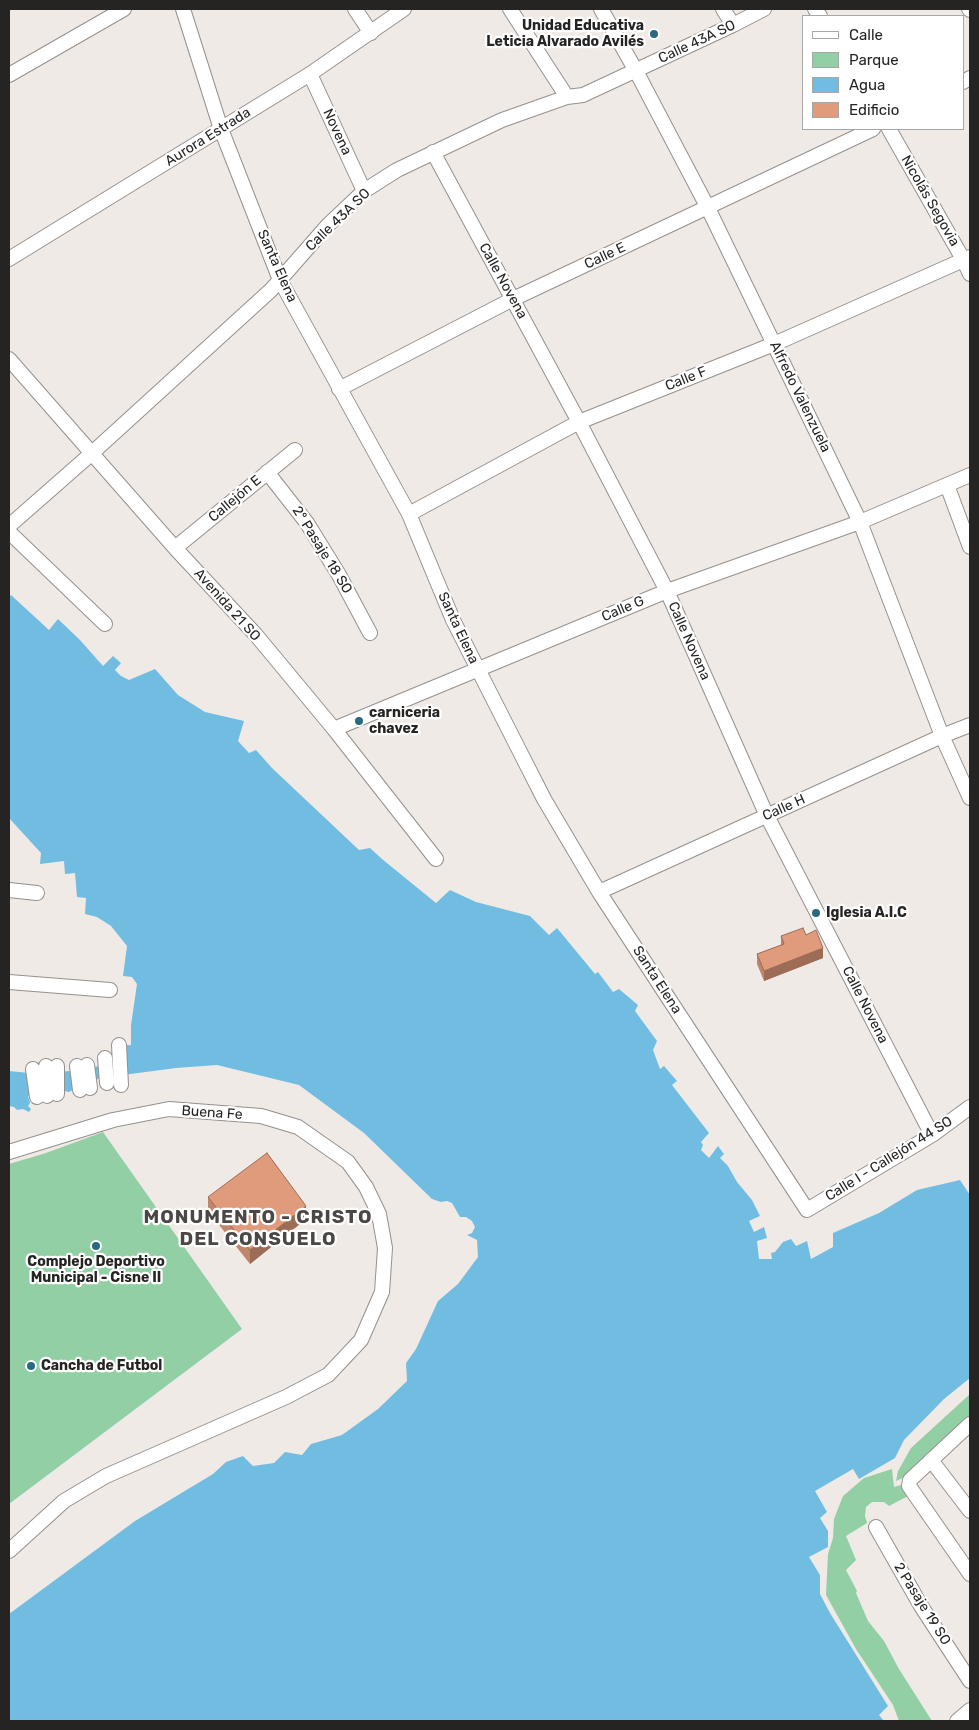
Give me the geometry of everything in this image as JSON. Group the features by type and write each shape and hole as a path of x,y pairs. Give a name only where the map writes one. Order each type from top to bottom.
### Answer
{"street":[{"path":"9,75 124,9"},
{"name":"Santa Elena","path":"183,9 222,130 280,280 409,514 453,620 544,799 599,892 807,1210"},
{"path":"355,9 371,33"},
{"name":"Aurora Estrada","path":"9,259 222,130 310,74 404,9"},
{"path":"510,9 567,97"},
{"name":"Alfredo Valenzuela","path":"601,9 708,208 860,522 942,736 970,798"},
{"path":"723,9 733,25"},
{"name":"Calle 43A SO","path":"9,526 271,290 328,225 364,191 397,170 502,120 567,97 583,95 764,9"},
{"name":"Novena","path":"310,74 364,191"},
{"name":"Calle E","path":"339,389 513,299 871,130"},
{"name":"Nicolás Segovia","path":"889,130 967,259 970,274"},
{"name":"Calle Novena","path":"433,152 579,422 667,591 767,816 932,1135"},
{"name":"Calle F","path":"409,514 579,422 774,344 967,259"},
{"name":"Avenida 21 SO","path":"9,358 91,454 256,635 334,729 436,859"},
{"name":"Callejón E","path":"175,548 295,450"},
{"name":"2° Pasaje 18 SO","path":"267,472 312,530 339,574 370,633"},
{"name":"Calle G","path":"334,729 667,591 860,522 970,475"},
{"path":"947,485 970,547"},
{"path":"9,532 105,624"},
{"name":"Calle H","path":"599,892 942,736 970,726"},
{"path":"9,890 37,893"},
{"path":"9,982 110,990"},
{"path":"105,1058 114,1084 120,1045"},
{"path":"82,1065 85,1089"},
{"path":"45,1067 47,1096"},
{"name":"Calle I - Callejón 44 SO","path":"807,1210 932,1135 970,1107"},
{"name":"Buena Fe","path":"9,1152 113,1120 169,1109 261,1116 298,1127 348,1162 366,1186 378,1214 385,1248 382,1292 361,1340 328,1375 286,1397 106,1476 64,1501 9,1552"},
{"path":"970,1424 910,1480 908,1486 970,1574"},
{"path":"931,1460 970,1511"},
{"name":"2 Pasaje 19 SO","path":"876,1527 921,1606 970,1681"},
{"path":"956,1721 970,1710"}],"green space":[{"name":"Complejo Deportivo Municipal - Cisne II","path":"103,1132 242,1329 9,1504 9,1164 46,1153"},
{"path":"970,1394 970,1420 909,1475 896,1481 898,1471 911,1448"},
{"path":"892,1469 894,1487 904,1484 910,1495 889,1506 884,1502 872,1502 866,1507 865,1516 867,1523 846,1536 856,1560 846,1570 857,1591 856,1593 868,1621 884,1641 899,1669 932,1721 899,1721 893,1705 856,1649 826,1595 828,1554 833,1538 834,1519 843,1496 864,1478"}],"water":[{"path":"11,595 49,630 58,619 103,666 113,656 121,663 115,670 121,676 129,680 155,669 178,695 205,712 244,721 238,741 249,753 256,750 272,768 359,850 370,848 436,903 450,890 476,902 530,916 549,935 557,928 595,974 598,972 613,992 619,989 638,1005 635,1011 657,1041 653,1050 660,1069 664,1066 677,1081 672,1085 709,1133 701,1142 703,1145 701,1150 709,1158 718,1146 724,1154 720,1158 728,1166 737,1182 752,1200 760,1216 749,1221 754,1232 764,1227 767,1238 757,1241 759,1259 772,1259 771,1253 775,1252 783,1242 791,1239 796,1246 807,1241 811,1259 833,1247 833,1233 879,1213 917,1190 960,1180 970,1195 970,1378 944,1399 904,1440 895,1458 859,1479 853,1469 815,1491 827,1512 820,1518 828,1531 828,1547 809,1557 820,1575 820,1594 888,1706 879,1715 884,1721 9,1721 9,1614 135,1521 213,1474 226,1462 243,1456 253,1466 274,1463 285,1452 302,1455 311,1444 342,1435 378,1409 407,1381 406,1363 416,1349 438,1301 458,1284 478,1257 477,1240 467,1235 472,1233 475,1227 472,1221 466,1217 460,1217 452,1203 432,1199 364,1133 299,1085 217,1065 176,1068 100,1078 69,1092 60,1090 32,1093 28,1096 30,1103 28,1106 31,1109 29,1112 23,1109 17,1110 9,1106 9,1071 29,1073 71,1071 117,1063 116,1046 131,1045 131,1025 137,984 132,977 123,976 127,946 111,926 97,917 85,914 86,898 77,897 75,873 65,874 64,861 40,864 41,853 9,818 9,597"}],"building":[{"path":"803,928 806,935 816,930 823,948 764,971 757,954 784,944 781,936"},
{"path":"267,1153 306,1206 250,1250 208,1197"}],"place":[{"name":"Unidad Educativa Leticia Alvarado Avilés","path":"654,34"},
{"name":"carniceria chavez","path":"359,721"},
{"name":"Iglesia A.I.C","path":"816,913"},
{"name":"Complejo Deportivo Municipal - Cisne II","path":"96,1246"},
{"name":"Cancha de Futbol","path":"31,1366"}],"district":[{"name":"MONUMENTO - CRISTO DEL CONSUELO","path":"258,1229"}]}
